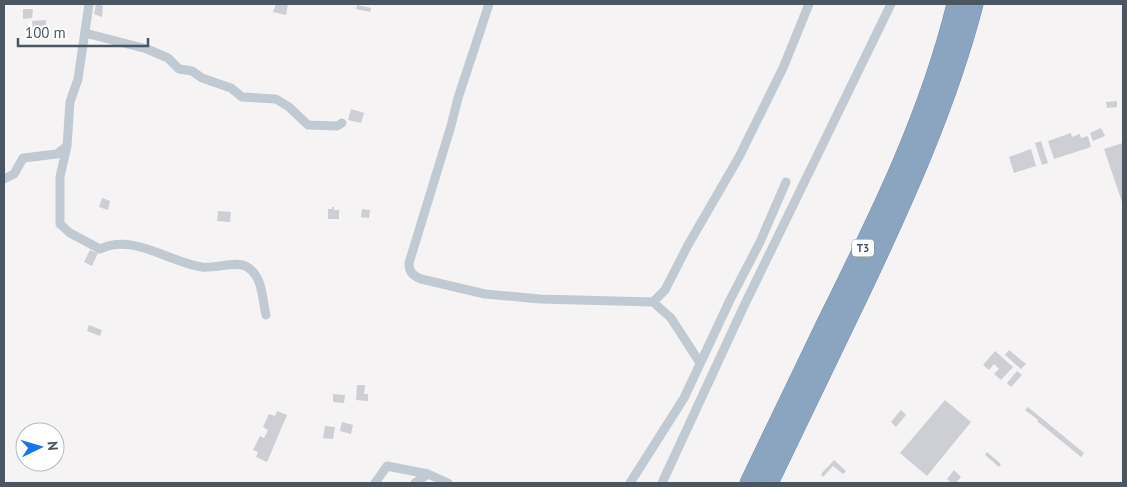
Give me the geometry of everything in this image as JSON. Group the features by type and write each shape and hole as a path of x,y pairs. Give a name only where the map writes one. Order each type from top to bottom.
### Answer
{"highway":[{"name":"T3","path":"749,483 889,192 927,99 940,62 956,4"},
{"name":"T3","path":"769,483 900,207 936,122 953,75 974,4"}],"street":[{"path":"89,4 78,79 70,102 68,146 60,176 60,224 70,233 100,249 110,244 133,244 203,268 242,265 248,267 262,287 266,315"},
{"path":"489,4 458,98 409,262 409,271 413,276 421,279 485,294 540,299 653,302 671,318 700,363"},
{"path":"653,302 665,290 688,245 739,157 783,68 808,4"},
{"path":"662,483 743,308 891,4"},
{"path":"85,33 147,49 168,58 179,69 192,71 202,78 231,88 242,97 276,99 289,107 308,125 337,126 342,123"},
{"path":"4,179 14,174 23,158 57,154 68,146"},
{"path":"630,483 684,398 760,242 786,182"},
{"path":"375,483 387,466 428,474 448,483"},
{"path":"415,483 428,474"}],"building":[{"path":"96,4 103,6 102,17 94,14"},
{"path":"276,4 288,4 286,15 273,12"},
{"path":"357,5 371,8 370,12 356,9"},
{"path":"23,9 33,9 32,18 23,19"},
{"path":"46,20 46,29 33,29 32,21"},
{"path":"1117,101 1117,107 1107,108 1106,102"},
{"path":"351,109 364,113 361,123 348,120"},
{"path":"1101,128 1105,136 1093,141 1090,133"},
{"path":"1071,133 1072,137 1080,134 1081,138 1088,136 1091,147 1054,159 1048,141"},
{"path":"1041,141 1048,163 1042,165 1035,143"},
{"path":"1123,143 1123,205 1104,149"},
{"path":"1031,149 1036,166 1014,173 1009,157"},
{"path":"102,198 110,201 108,210 99,207"},
{"path":"334,207 334,210 339,210 339,219 328,219 328,209 332,209"},
{"path":"362,209 370,210 369,218 361,217"},
{"path":"218,211 231,212 230,222 217,221"},
{"path":"90,250 98,253 92,266 84,262"},
{"path":"89,325 102,330 100,336 87,331"},
{"path":"1009,350 1026,364 1021,369 1005,355"},
{"path":"995,351 1013,367 1001,380 994,374 999,369 994,364 989,370 983,365"},
{"path":"1017,371 1022,375 1011,387 1007,383"},
{"path":"357,385 365,385 364,394 368,394 368,401 356,400"},
{"path":"333,394 345,395 344,403 333,402"},
{"path":"945,400 971,422 927,476 900,453"},
{"path":"1028,407 1084,453 1081,457 1025,410"},
{"path":"901,410 906,415 896,427 891,422"},
{"path":"277,411 287,415 267,462 256,457 258,452 253,450 260,436 264,438 268,430 263,427 269,414 275,416"},
{"path":"342,422 353,425 351,434 340,431"},
{"path":"325,426 335,427 333,439 323,438"},
{"path":"987,452 1001,464 999,467 985,455"},
{"path":"834,460 846,471 843,474 833,466 823,477 821,474"},
{"path":"954,470 961,477 956,483 951,483 947,479"}]}
